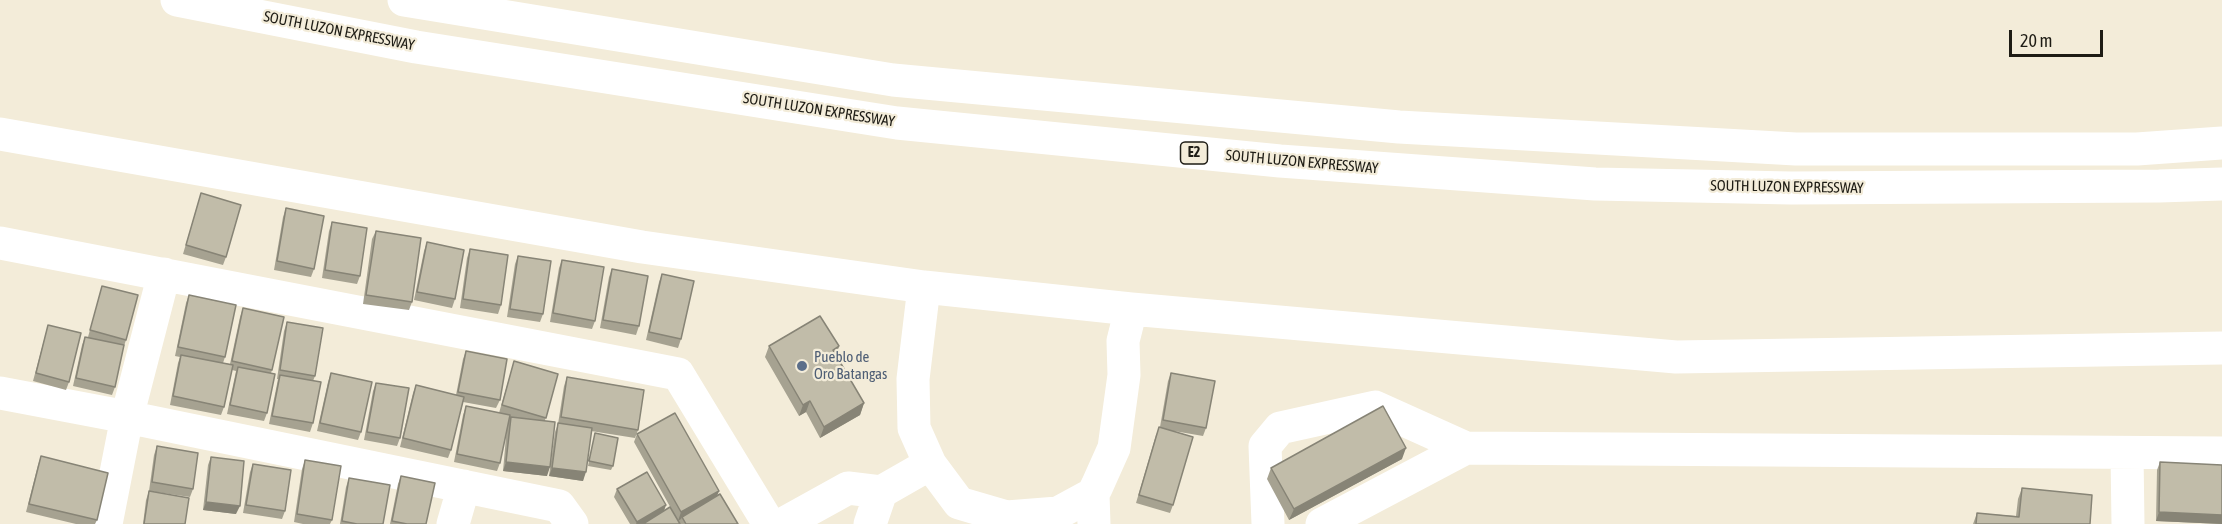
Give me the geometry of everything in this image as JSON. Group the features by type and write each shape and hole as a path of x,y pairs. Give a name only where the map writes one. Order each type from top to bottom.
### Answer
{"main road":[{"name":"SOUTH LUZON EXPRESSWAY","path":"177,0 416,46 897,123 1280,161 1595,184 1791,188 2148,187 2222,184"},
{"path":"404,0 893,80 1399,127 1796,148 2137,149 2222,144"},
{"path":"0,134 642,247 924,287 1131,309 1677,357 2222,348"},
{"path":"0,243 678,374 769,524"},
{"path":"106,524 127,417 164,274"},
{"path":"924,287 913,379 914,428 930,464 959,503 1007,517 1094,509 1114,448 1124,375 1123,341 1131,309"},
{"path":"0,393 559,506 572,524"},
{"path":"1268,524 1265,446 1280,428 1375,408 1466,447 2222,453"},
{"path":"1322,524 1466,447"},
{"path":"2127,453 2128,524"},
{"path":"783,524 848,488 881,492 930,464"},
{"path":"453,524 464,486"},
{"path":"870,524 881,492"}],"building":[{"path":"201,193 241,205 226,257 186,245"},
{"path":"286,208 324,216 314,269 277,261"},
{"path":"332,222 367,228 360,276 325,270"},
{"path":"376,231 421,238 412,302 366,295"},
{"path":"427,242 464,250 455,299 417,292"},
{"path":"470,249 508,255 501,305 463,299"},
{"path":"518,256 551,261 543,314 510,309"},
{"path":"562,260 604,267 595,321 553,313"},
{"path":"612,269 648,276 639,326 603,320"},
{"path":"662,274 694,281 681,339 649,332"},
{"path":"102,286 138,295 126,340 90,330"},
{"path":"189,295 236,305 225,357 178,347"},
{"path":"243,308 284,317 272,370 232,361"},
{"path":"820,316 839,346 833,350 864,403 824,427 810,401 803,405 769,346"},
{"path":"287,322 323,328 315,376 280,370"},
{"path":"48,325 81,333 69,382 36,373"},
{"path":"85,337 124,345 115,387 76,378"},
{"path":"466,351 507,359 500,400 458,392"},
{"path":"181,355 233,365 224,407 173,396"},
{"path":"514,361 558,374 546,418 502,405"},
{"path":"238,367 275,374 267,413 230,405"},
{"path":"331,373 372,382 361,432 320,423"},
{"path":"1171,373 1215,381 1206,428 1163,420"},
{"path":"280,375 321,382 313,423 272,416"},
{"path":"567,377 644,390 638,430 561,417"},
{"path":"376,383 409,388 400,438 367,432"},
{"path":"416,385 464,397 451,450 403,438"},
{"path":"466,406 510,415 500,463 457,454"},
{"path":"1383,406 1406,448 1294,509 1271,468"},
{"path":"675,413 719,491 681,512 637,434"},
{"path":"511,417 555,422 550,467 506,462"},
{"path":"558,423 592,428 586,472 552,468"},
{"path":"1159,427 1193,437 1173,505 1139,495"},
{"path":"595,433 618,438 613,466 589,461"},
{"path":"157,446 198,453 193,489 152,482"},
{"path":"41,456 108,473 97,520 29,504"},
{"path":"211,457 244,461 240,506 206,502"},
{"path":"305,460 341,466 332,520 297,514"},
{"path":"2160,462 2222,465 2222,515 2159,512"},
{"path":"253,464 291,470 285,511 246,505"},
{"path":"647,472 666,505 637,522 617,489"},
{"path":"401,476 435,483 426,524 392,521"},
{"path":"349,478 390,485 383,524 357,524 342,521"},
{"path":"2022,488 2092,495 2090,524 1976,524 1977,513 2019,517"},
{"path":"149,491 189,498 185,524 144,524"},
{"path":"720,494 738,524 686,524 682,517"},
{"path":"670,507 680,524 643,524"}],"place":[{"name":"Pueblo de Oro Batangas","path":"802,366"}]}
